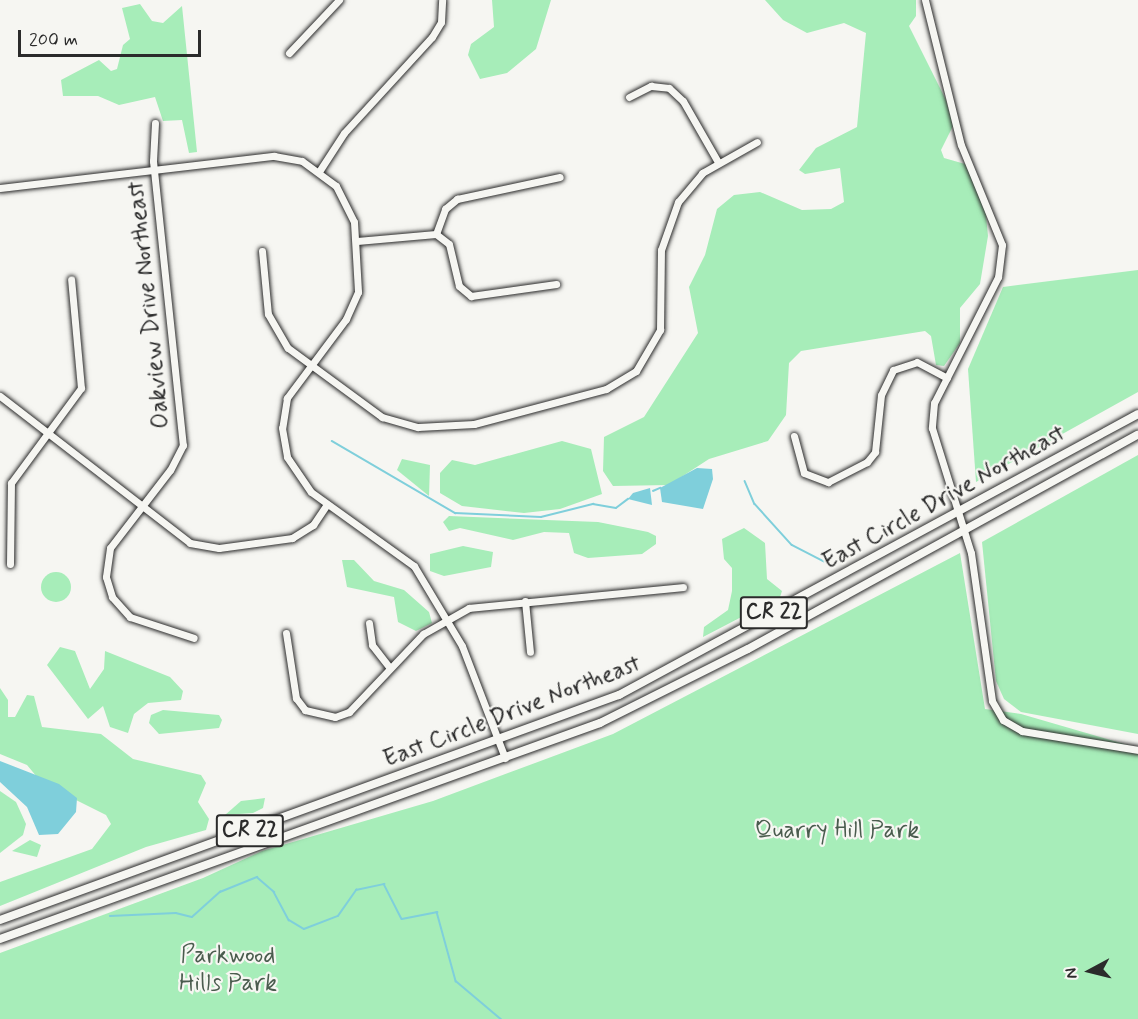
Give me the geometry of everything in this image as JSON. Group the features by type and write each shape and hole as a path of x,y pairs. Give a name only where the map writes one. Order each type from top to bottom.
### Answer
{"main road":[{"name":"East Circle Drive Northeast","path":"0,920 499,742 656,676 1138,414"},
{"name":"East Circle Drive Northeast","path":"0,939 505,758 664,692 1138,435"}],"street":[{"path":"289,53 339,0"},
{"path":"320,170 344,133 432,36 441,22 442,0"},
{"path":"925,0 961,145 1002,245 998,277 981,319 934,403 932,428 966,529 990,694 998,714 1030,733 1138,750"},
{"path":"629,97 651,86 669,88 683,101 718,162"},
{"name":"Oakview Drive Northeast","path":"155,123 154,169 183,437 176,461 110,548 108,588 117,605 137,622 195,638"},
{"path":"262,251 273,328 309,365 369,411 424,428 474,424 616,385 643,363 660,330 661,250 669,220 688,187 718,162 757,142"},
{"path":"0,188 274,156 320,170 347,203 357,241 356,300 287,398 282,438 296,477 327,504 406,557 447,618 505,758"},
{"path":"436,234 445,209 457,199 560,177"},
{"path":"357,241 436,234 449,244 459,286 471,296 556,284"},
{"path":"10,564 8,491 81,388 71,279"},
{"path":"794,435 804,473 828,482 867,462 875,452 881,395 893,370 917,362 946,378"},
{"path":"0,396 182,539 219,548 299,535 327,504"},
{"path":"286,633 296,698 305,710 321,717 349,712 389,667 447,618 469,608 683,587"},
{"path":"525,601 530,652"},
{"path":"369,622 372,645 389,667"}],"green space":[{"path":"492,0 551,0 536,49 507,73 480,79 468,55 471,44 494,27"},
{"path":"765,0 916,0 916,16 909,26 946,100 953,126 941,150 944,158 965,164 985,206 988,236 980,284 960,308 960,343 944,366 936,365 931,336 925,331 801,351 789,363 786,415 768,441 709,459 669,485 613,486 603,471 604,437 644,417 698,333 689,287 705,255 717,209 734,195 760,192 802,210 831,209 844,202 840,168 805,174 799,170 816,148 857,127 866,33 844,23 807,33 783,20"},
{"path":"140,4 152,21 163,23 182,6 197,152 189,153 182,120 163,121 155,97 119,105 98,96 63,96 61,80 99,60 111,71 117,69 123,45 130,39 122,8"},
{"path":"1138,270 1138,392 976,482 968,369 1003,287"},
{"path":"562,441 591,449 602,494 560,509 524,513 462,506 440,493 440,473 452,460 475,465"},
{"path":"1138,455 1138,734 1021,712 1004,699 996,681 982,542"},
{"path":"402,459 430,465 429,496 397,470"},
{"path":"449,516 598,522 648,532 656,536 656,544 642,554 588,558 574,553 569,533 544,532 513,540 460,528 449,531 443,522"},
{"path":"744,528 765,543 767,579 782,591 780,597 703,637 704,627 728,610 732,591 732,568 724,559 722,539"},
{"path":"463,546 493,552 491,567 444,576 430,571 430,554"},
{"name":"Quarry Hill Park","path":"960,553 985,709 1021,714 1138,748 1138,1019 0,1019 0,953 203,878 262,851 433,801 613,734"},
{"path":"342,560 354,560 374,581 404,590 429,612 432,623 416,631 398,622 394,597 347,587"},
{"path":"56,572 67,576 71,587 67,598 56,602 45,598 41,587 45,576"},
{"path":"60,647 75,651 90,689 104,669 105,651 170,677 183,691 181,700 148,703 134,714 128,733 110,727 103,706 88,719 47,665"},
{"path":"0,688 8,700 8,717 15,717 27,695 34,696 42,727 101,734 133,759 201,775 206,783 198,802 209,819 206,830 146,847 0,906 0,882 92,849 111,824 106,815 42,783 27,765 0,754"},
{"path":"163,710 219,715 222,720 219,728 159,734 149,723 151,715"},
{"path":"0,791 16,802 26,824 23,835 0,853"},
{"path":"265,798 263,808 253,813 225,815 241,801"},
{"path":"30,840 41,845 37,857 12,851"}],"water":[{"path":"697,468 712,469 713,479 703,509 662,502 660,488"},
{"path":"650,488 652,505 628,499 633,493"},
{"path":"0,761 59,784 77,798 76,812 58,834 39,835 27,807 0,782"}],"waterway":[{"path":"332,441 455,513 541,517 593,504 616,508 628,499"},
{"path":"745,481 755,504 792,545 824,561"},
{"path":"653,491 660,488"},
{"path":"110,916 176,913 192,917 220,892 257,877 274,892 289,920 304,929 338,916 356,890 384,884 402,919 437,912 456,981 501,1019"}],"park label":[{"name":"Parkwood Hills Park","path":"228,970"}]}
